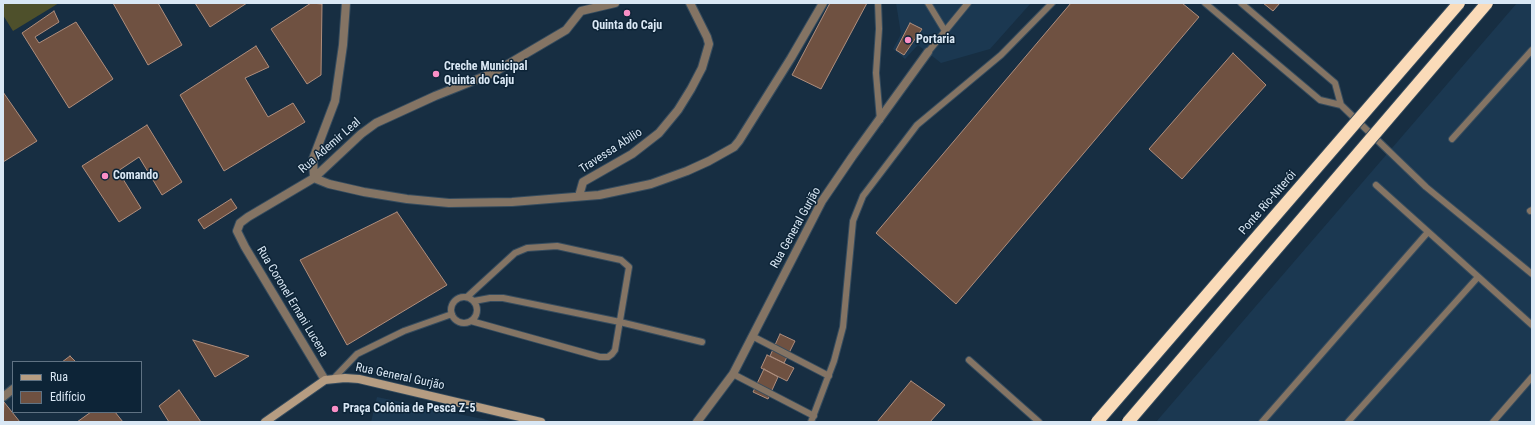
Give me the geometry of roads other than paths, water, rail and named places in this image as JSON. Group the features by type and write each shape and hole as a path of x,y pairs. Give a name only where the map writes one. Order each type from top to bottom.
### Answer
{"highway":[{"name":"Ponte Rio-Niterói","path":"1097,422 1459,3"},
{"path":"1128,422 1487,3"}],"street":[{"path":"346,3 343,45 335,101 313,159 314,178 329,184 364,192 407,199 449,203 512,202 599,195 650,184 687,172 734,147 748,129 823,3"},
{"name":"Rua Ademir Leal","path":"239,235 237,231 240,223 248,216 314,178 361,134 376,123 435,96 493,73 566,30 581,11 615,3"},
{"name":"Travessa Abilio","path":"579,196 583,182 632,154 659,133 678,110 691,89 702,68 708,44 708,37 690,3"},
{"name":"Rua General Gurjão","path":"697,422 733,374 822,201 928,52"},
{"name":"Rua Coronel Ernani Lucena","path":"239,235 325,380"},
{"name":"Rua General Gurjão","path":"265,422 325,380 334,378 359,379 541,422"},
{"path":"3,397 12,390"}],"lane":[{"path":"878,3 879,29 876,73 880,120"},
{"path":"928,3 945,31"},
{"path":"928,52 968,3"},
{"path":"733,374 813,419 829,376 843,326 853,221 863,196 917,125 1000,55 1052,3"},
{"path":"1205,3 1320,100 1341,105 1426,187 1532,274"},
{"path":"1241,3 1335,83 1341,105"},
{"path":"1452,139 1532,50"},
{"path":"1376,185 1532,325"},
{"path":"1262,422 1428,232"},
{"path":"557,246 621,260 629,267 615,350 612,354 600,357 471,321 462,323 452,314 451,310 454,302 462,297 467,297 515,253 527,248 557,246"},
{"path":"1348,422 1478,277"},
{"path":"467,297 474,302 478,310 471,321"},
{"path":"474,302 490,298 503,298 620,322 702,342"},
{"path":"334,378 357,354 404,331 452,314"},
{"path":"752,336 829,376"},
{"path":"969,360 1039,422"},
{"path":"1492,422 1532,376"}],"place":[{"name":"Quinta do Caju","path":"627,13"},
{"name":"Portaria","path":"908,40"},
{"name":"Creche Municipal Quinta do Caju","path":"436,74"},
{"name":"Comando","path":"105,176"},
{"name":"Praça Colônia de Pesca Z-5","path":"335,409"}]}
